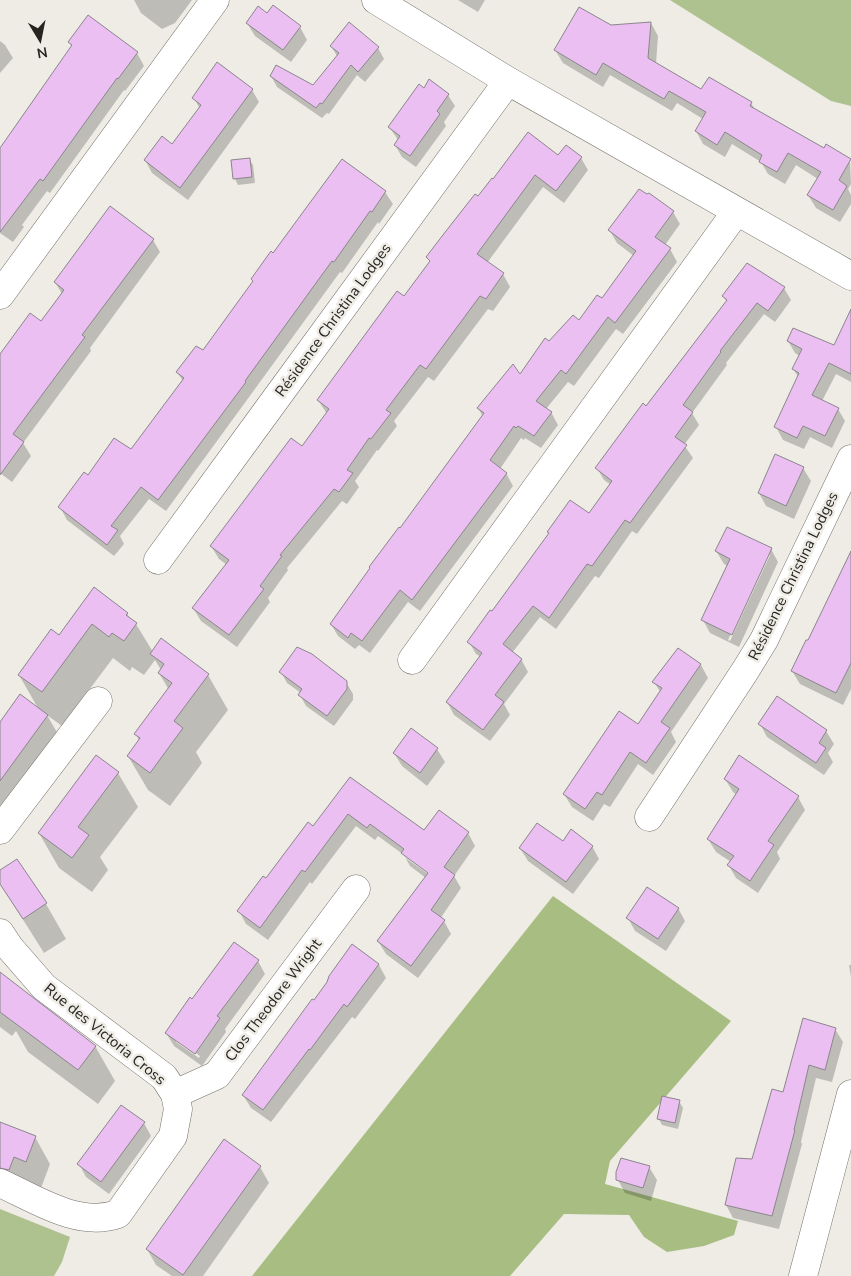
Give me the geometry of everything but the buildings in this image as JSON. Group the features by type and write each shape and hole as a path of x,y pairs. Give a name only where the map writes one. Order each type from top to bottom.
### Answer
{"street":[{"path":"0,295 215,0"},
{"path":"376,0 508,81 851,276"},
{"name":"Résidence Christina Lodges","path":"158,560 508,81"},
{"path":"412,660 736,212"},
{"name":"Résidence Christina Lodges","path":"649,817 764,640 851,458"},
{"path":"0,830 98,701"},
{"name":"Clos Theodore Wright","path":"175,1094 217,1075 356,889"},
{"name":"Rue des Victoria Cross","path":"0,933 10,948 44,987 164,1077 175,1094 178,1109 173,1136 118,1214 108,1217 86,1218 58,1210 0,1183"},
{"path":"803,1276 851,1094"}],"green space":[{"path":"670,0 851,0 851,106 831,101"},
{"path":"553,896 731,1021 610,1161 605,1184 738,1221 734,1235 704,1246 667,1252 644,1237 629,1215 564,1214 510,1276 252,1276"},
{"path":"0,1209 70,1237 62,1262 54,1276 0,1276"}]}
